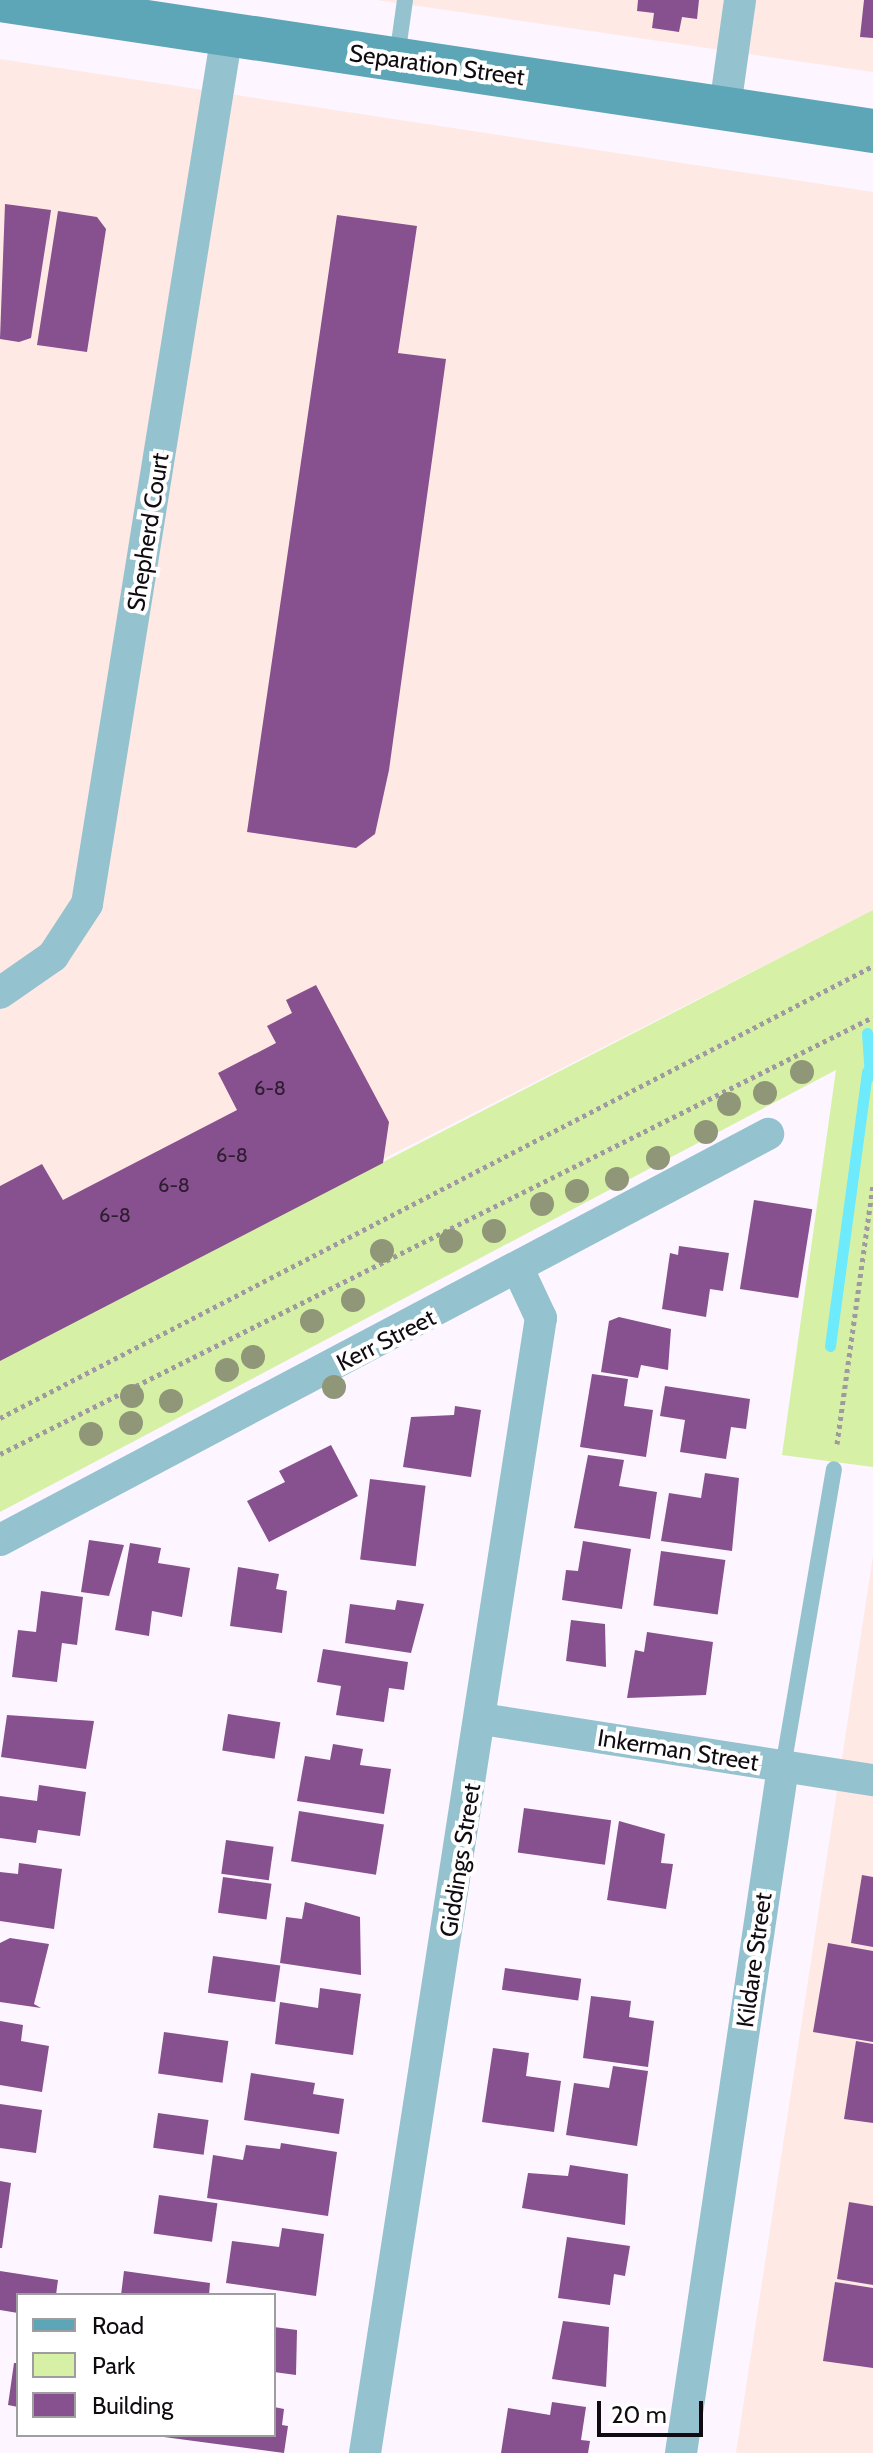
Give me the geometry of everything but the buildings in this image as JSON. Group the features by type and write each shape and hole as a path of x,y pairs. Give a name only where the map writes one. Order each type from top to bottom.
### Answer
{"main road":[{"name":"Separation Street","path":"0,0 873,131"}],"street":[{"path":"725,107 740,0"},
{"name":"Shepherd Court","path":"0,993 53,956 87,904 227,34"},
{"name":"Kerr Street","path":"0,1540 519,1271 768,1134"},
{"name":"Giddings Street","path":"365,2453 482,1719 541,1318 519,1271"},
{"name":"Inkerman Street","path":"482,1719 873,1780"},
{"name":"Kildare Street","path":"681,2453 783,1767"}],"lane":[{"path":"397,59 405,0"},
{"name":"Kildare Street","path":"783,1767 834,1469"}],"path":[{"path":"0,1418 873,966"},
{"path":"0,1454 873,1017"},
{"path":"834,1469 873,1185"}],"shaded area":[{"path":"377,0 873,0 873,72"},
{"path":"0,59 873,192 873,910 0,1354"},
{"path":"873,1556 873,2453 736,2453 844,1745"}],"green space":[{"path":"873,910 873,1467 782,1455 836,1070 0,1512 0,1359"}],"waterway":[{"path":"867,1033 870,1076"},
{"path":"830,1346 867,1071"}]}
